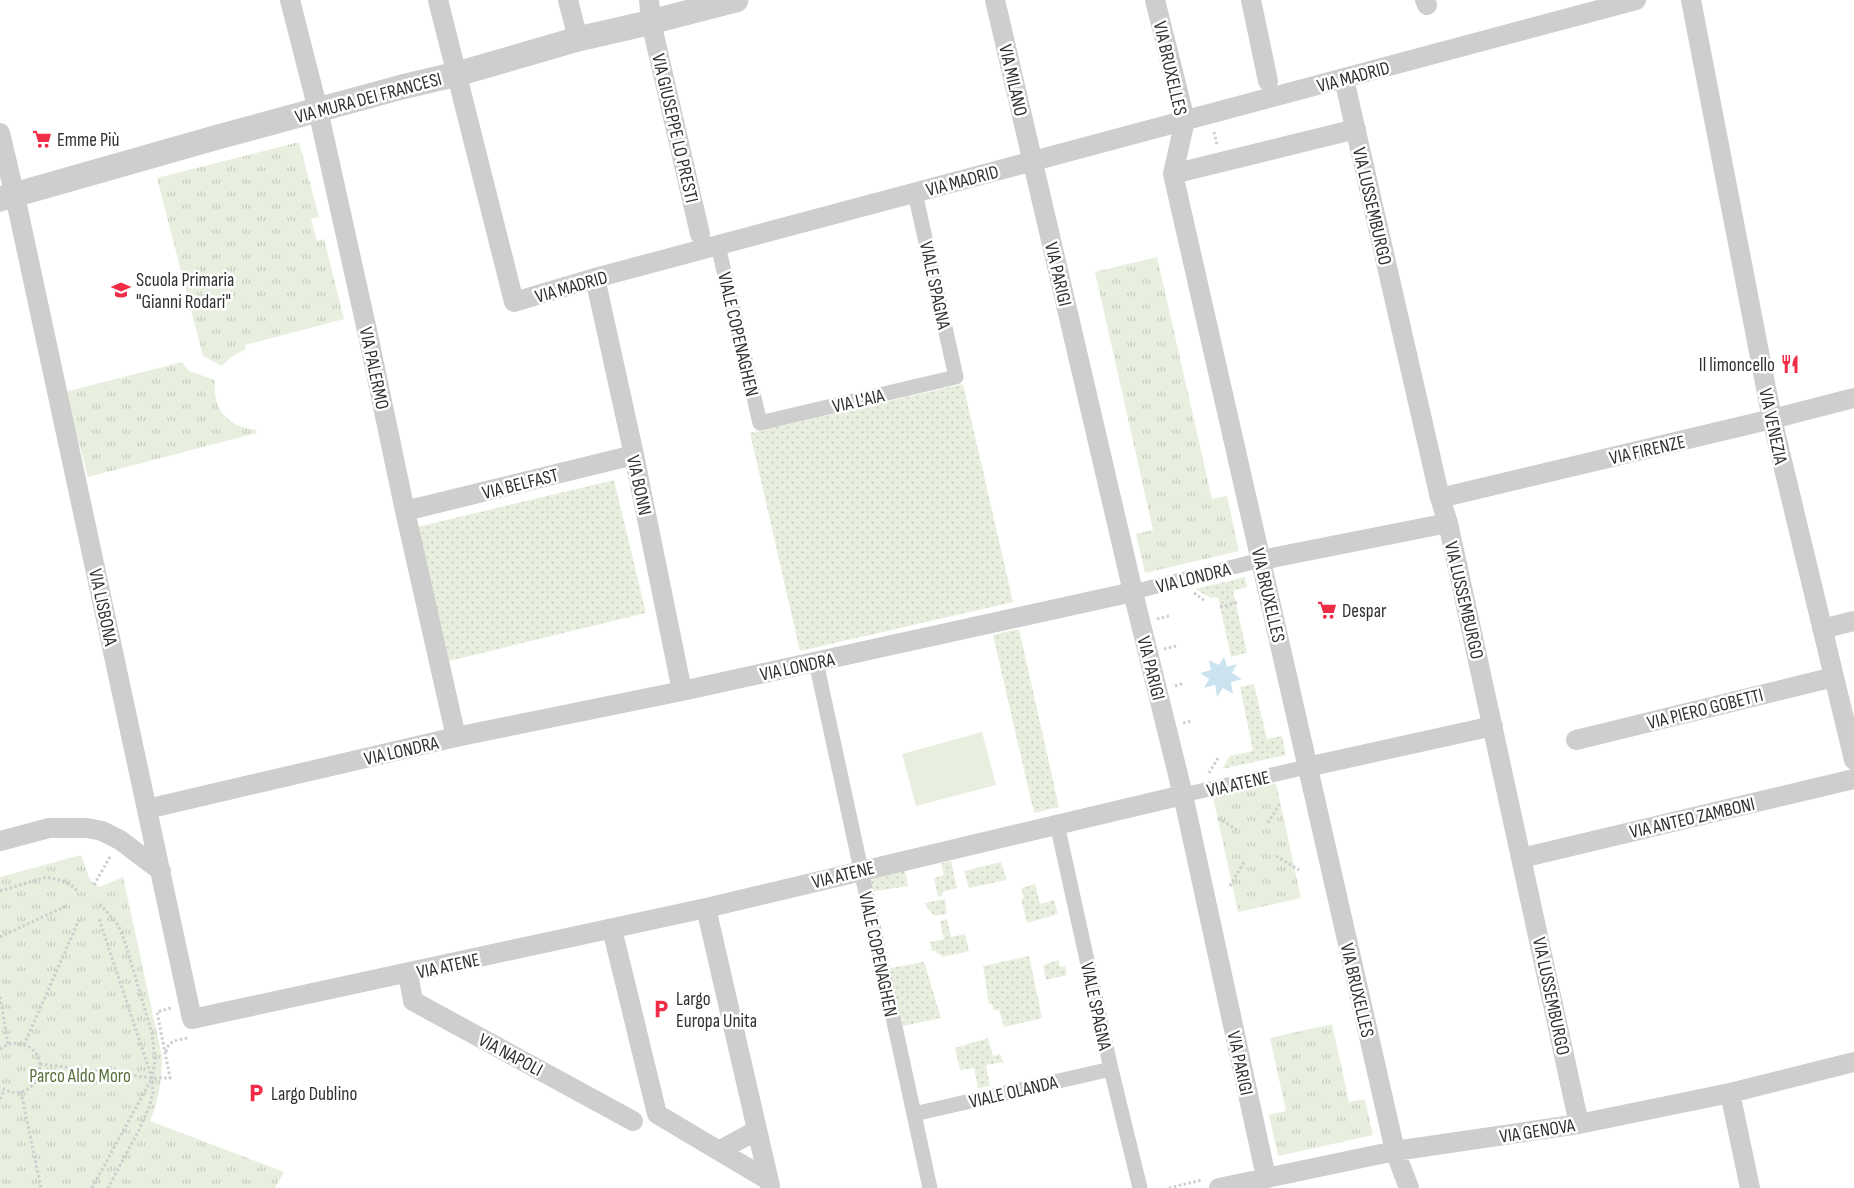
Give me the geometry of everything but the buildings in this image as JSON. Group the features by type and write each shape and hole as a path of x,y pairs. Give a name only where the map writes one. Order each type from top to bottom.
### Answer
{"street":[{"name":"VIA PALERMO","path":"290,0 318,110 456,737"},
{"path":"438,0 457,74"},
{"path":"568,0 578,39"},
{"name":"VIA MURA DEI FRANCESI","path":"8,197 188,145 457,74 578,39 650,11 736,0"},
{"name":"VIA MILANO","path":"995,0 1033,161"},
{"name":"VIA BRUXELLES","path":"1155,0 1185,120 1173,174 1395,1151 1409,1188"},
{"path":"1250,0 1268,81"},
{"name":"VIA MADRID","path":"457,74 514,302 595,278 1636,0"},
{"name":"VIA VENEZIA","path":"1691,0 1772,419 1854,760"},
{"name":"VIA GIUSEPPE LO PRESTI","path":"650,11 700,234"},
{"name":"VIA LUSSEMBURGO","path":"1344,78 1440,498 1448,523 1579,1124"},
{"path":"1173,174 1356,129"},
{"name":"VIA LISBONA","path":"0,133 8,197 161,871 194,1027"},
{"name":"VIA PARIGI","path":"1033,161 1133,592 1183,795 1266,1177"},
{"name":"VIALE SPAGNA","path":"916,193 956,378"},
{"name":"VIALE COPENAGHEN","path":"718,246 760,423"},
{"name":"VIA BONN","path":"595,278 634,455 682,691"},
{"name":"VIA L'AIA","path":"760,423 956,378"},
{"name":"VIA FIRENZE","path":"1440,498 1854,398"},
{"name":"VIA BELFAST","path":"405,511 634,455"},
{"name":"VIA LONDRA","path":"147,810 456,737 816,662 1133,592 1261,560 1448,523"},
{"path":"1822,628 1854,621"},
{"name":"VIALE COPENAGHEN","path":"816,662 930,1188"},
{"name":"VIA PIERO GOBETTI","path":"1576,740 1834,677"},
{"name":"VIA ATENE","path":"194,1027 408,973 706,908 1057,824 1493,726"},
{"name":"VIA ANTEO ZAMBONI","path":"1530,856 1854,779"},
{"name":"VIALE SPAGNA","path":"1057,824 1111,1069 1140,1188"},
{"path":"0,841 49,828 87,828 102,831 120,840 161,871"},
{"path":"706,908 769,1184"},
{"path":"612,928 657,1114 769,1184"},
{"name":"VIA NAPOLI","path":"408,973 413,1001 633,1121"},
{"name":"VIA GENOVA","path":"1218,1188 1395,1151 1579,1124 1730,1093 1854,1062"},
{"name":"VIALE OLANDA","path":"914,1114 1111,1069"},
{"path":"1730,1093 1750,1188"},
{"path":"719,1151 756,1130"}],"path":[{"path":"1210,113 1222,162"},
{"path":"1220,607 1239,602"},
{"path":"1154,620 1169,616"},
{"path":"1161,650 1176,646"},
{"path":"1208,775 1218,758"},
{"path":"1268,823 1280,803"},
{"path":"1218,818 1237,830"},
{"path":"94,885 120,840"},
{"path":"1276,856 1299,870"},
{"path":"1230,886 1244,862"},
{"path":"0,890 46,876 63,881 77,891"},
{"path":"100,904 118,926 130,958 152,1033 155,1061 152,1078 153,1092 150,1105 140,1130 108,1188"},
{"path":"0,937 66,906"},
{"path":"92,1188 152,1078 99,918"},
{"path":"24,1044 79,920"},
{"path":"0,997 8,1044"},
{"path":"40,1064 152,1078 170,1078 157,1012"},
{"path":"166,1052 167,1046 194,1027"},
{"path":"0,1048 8,1044 24,1044 35,1052 40,1064 38,1078 28,1089 16,1093 0,1087"},
{"path":"0,1099 4,1090"},
{"path":"21,1092 41,1188"}],"green space":[{"path":"299,142 319,217 311,219 317,241 324,239 344,319 245,345 246,349 231,357 222,366 203,356 157,178"},
{"path":"1157,257 1212,499 1227,496 1239,551 1145,573 1136,534 1153,530 1095,272"},
{"path":"182,362 189,371 215,380 216,400 223,415 229,421 256,430 257,433 88,477 65,392"},
{"path":"963,384 1013,602 800,651 750,433"},
{"path":"614,480 646,613 449,661 417,527"},
{"path":"1245,577 1247,587 1233,591 1247,653 1231,657 1218,597 1211,598 1195,589"},
{"path":"1019,629 1059,807 1034,813 993,635"},
{"path":"1254,684 1267,739 1282,736 1286,755 1222,769 1230,756 1253,751 1240,687"},
{"path":"982,732 996,785 916,806 902,754"},
{"path":"1276,783 1301,898 1238,912 1213,797"},
{"name":"Parco Aldo Moro","path":"81,855 90,880 100,887 123,877 162,1056 159,1089 150,1121 284,1172 275,1188 0,1188 0,877"},
{"path":"951,861 957,888 942,892 942,896 938,897 934,878 944,875 941,863"},
{"path":"1001,862 1007,880 969,888 964,871"},
{"path":"905,869 908,886 870,892 867,881"},
{"path":"1035,884 1040,904 1054,900 1058,914 1027,923 1021,899 1024,898 1021,888"},
{"path":"945,899 947,914 934,916 924,903"},
{"path":"947,919 951,937 965,934 969,951 943,957 932,951 930,942 944,939 940,921"},
{"path":"1029,956 1042,1018 1004,1027 999,1010 993,1010 992,1003 989,1004 983,966"},
{"path":"1059,960 1060,967 1065,966 1067,975 1046,980 1043,965"},
{"path":"924,962 941,1018 903,1026 902,1019 898,1019 890,968"},
{"path":"1332,1024 1349,1102 1365,1099 1373,1135 1278,1156 1269,1115 1286,1111 1270,1038"},
{"path":"988,1038 993,1056 1000,1054 1003,1062 986,1065 990,1086 978,1088 974,1068 960,1070 955,1048"}],"water":[{"path":"1224,657 1227,667 1237,664 1232,673 1242,679 1231,682 1233,694 1223,688 1217,697 1215,685 1204,688 1209,679 1200,673 1211,670 1209,660 1219,665"}],"place":[{"name":"Emme Più","path":"42,139"},
{"name":"Scuola Primaria \"Gianni Rodari\"","path":"121,290"},
{"name":"Il limoncello","path":"1790,364"},
{"name":"Despar","path":"1327,610"},
{"name":"Largo Europa Unita","path":"661,1009"},
{"name":"Largo Dublino","path":"256,1093"}]}
